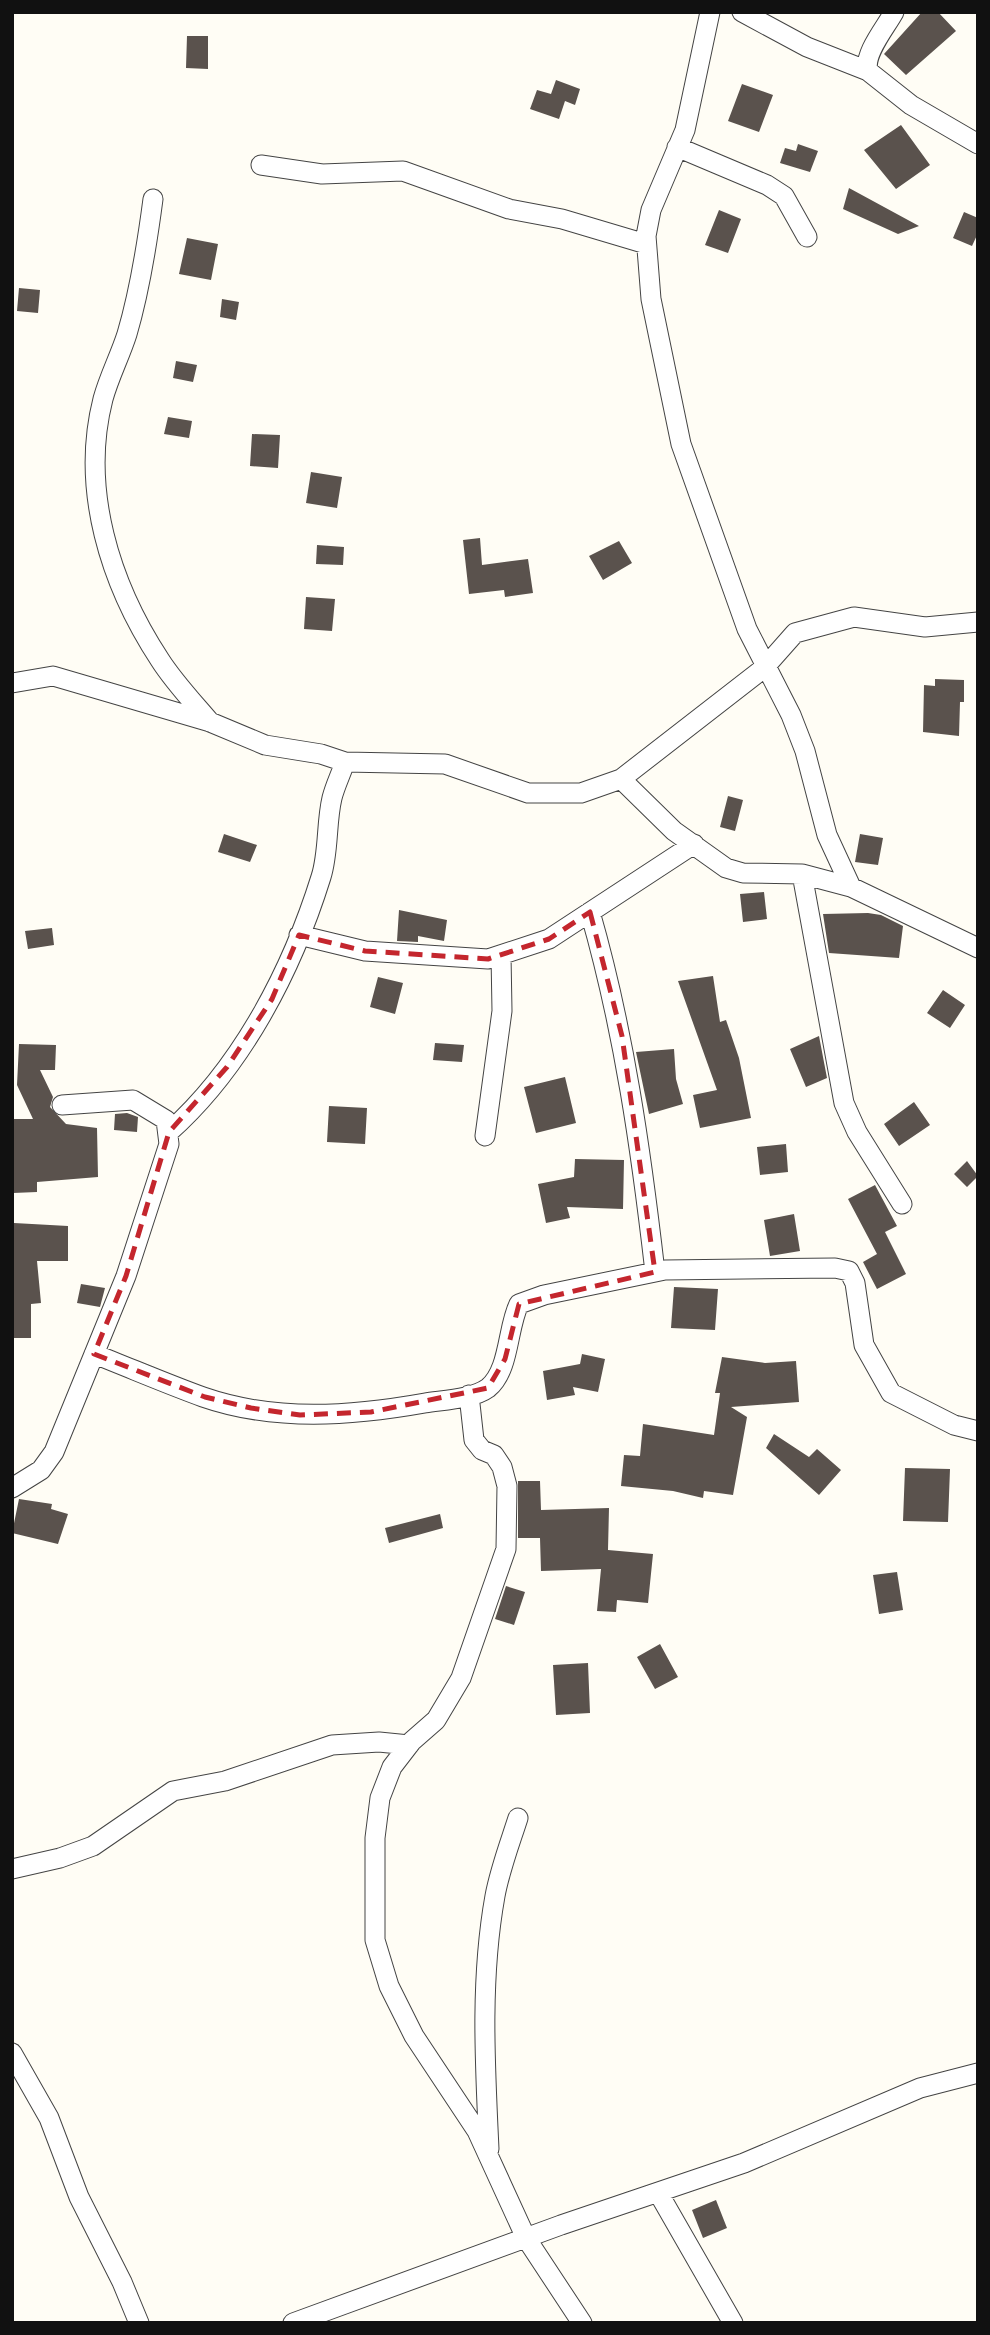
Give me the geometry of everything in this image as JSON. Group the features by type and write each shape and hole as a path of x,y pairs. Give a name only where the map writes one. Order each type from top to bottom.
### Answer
{"street":[{"path":"742,12 807,47 868,71 911,105 978,144"},
{"path":"868,71 866,65 870,55 894,12"},
{"path":"711,14 687,118 651,210 646,244 651,299 681,444 747,629 764,668 791,715 805,751 827,835 851,887"},
{"path":"677,147 767,185 784,197 807,237"},
{"path":"261,165 322,174 403,171 509,209 562,219 646,244"},
{"path":"153,199 143,273 126,336 103,397 96,434 95,485 117,582 160,661 210,722"},
{"path":"12,683 53,676 210,722 265,745 321,754 345,762 444,764 528,793 581,793 621,779 764,668 795,633 854,617 925,627 978,622"},
{"path":"169,1132 192,1111 227,1067 272,999 322,875 332,796 345,762"},
{"path":"621,779 674,831 726,868 743,873 802,874 851,887 978,948"},
{"path":"299,934 365,951 488,959 549,939 694,844"},
{"path":"802,874 844,1103 857,1132 902,1204"},
{"path":"590,912 622,1036 655,1272"},
{"path":"485,1136 501,1024 501,955"},
{"path":"12,1488 41,1470 54,1452 126,1276 169,1144 166,1121 133,1100 62,1105"},
{"path":"94,1354 205,1397 300,1415 371,1412 469,1395 488,1388 505,1359 512,1318 519,1304 544,1295 655,1272 835,1268 849,1271 855,1283 864,1345 891,1394 954,1425 978,1431"},
{"path":"469,1395 474,1440 482,1450 494,1455 502,1467 507,1486 506,1549 461,1678 436,1720 409,1745 392,1768 380,1798 375,1838 375,1940 389,1986 414,2036 477,2131 526,2238 582,2323"},
{"path":"12,1868 93,1846 173,1791 225,1781 332,1745 379,1742 409,1745"},
{"path":"489,2156 484,2024 490,1927 495,1893 518,1818"},
{"path":"12,2053 49,2118 79,2197 122,2281 139,2323"},
{"path":"293,2323 526,2238 744,2163 920,2088 978,2073"},
{"path":"659,2194 733,2323"}],"highlighted area":[{"path":"590,912 622,1036 655,1272 519,1304 505,1359 488,1388 371,1412 300,1415 251,1408 205,1397 94,1354 126,1276 169,1132 227,1067 272,999 299,935 365,951 488,959 549,939"}],"building":[{"path":"922,12 938,12 956,31 906,75 884,54"},
{"path":"187,36 208,36 208,69 186,68"},
{"path":"556,80 580,89 575,105 565,101 559,119 530,109 537,90 551,94"},
{"path":"742,84 773,95 759,132 728,121"},
{"path":"901,125 930,165 896,189 864,150"},
{"path":"798,144 818,151 810,172 780,163 785,148 796,151"},
{"path":"849,188 919,226 898,234 843,209"},
{"path":"719,210 741,219 728,253 705,245"},
{"path":"964,212 978,218 978,233 972,246 953,238"},
{"path":"187,238 218,244 211,280 179,274"},
{"path":"19,288 40,290 38,313 17,311"},
{"path":"222,299 239,302 236,320 220,317"},
{"path":"176,361 197,365 193,382 173,378"},
{"path":"168,417 192,421 189,438 164,434"},
{"path":"252,434 280,435 278,468 250,466"},
{"path":"311,472 342,477 337,508 306,503"},
{"path":"480,538 482,565 528,559 533,593 505,597 504,590 469,594 463,540"},
{"path":"619,541 632,563 603,580 589,556"},
{"path":"317,545 344,547 343,565 316,564"},
{"path":"306,597 335,599 332,631 304,629"},
{"path":"935,679 964,680 959,736 923,732 924,685 935,686"},
{"path":"728,796 743,800 735,831 720,827"},
{"path":"224,834 257,845 250,862 218,852"},
{"path":"860,834 883,838 878,865 855,862"},
{"path":"764,892 767,919 743,922 740,894"},
{"path":"399,910 447,920 444,941 418,936 418,942 397,941"},
{"path":"823,914 881,915 903,926 899,958 829,953"},
{"path":"52,928 54,945 28,949 25,931"},
{"path":"713,976 720,1022 726,1020 739,1058 751,1118 700,1128 693,1095 717,1090 678,981"},
{"path":"378,977 403,983 395,1014 370,1007"},
{"path":"943,990 965,1005 950,1028 927,1013"},
{"path":"819,1036 827,1078 806,1087 790,1049"},
{"path":"435,1043 464,1045 462,1062 433,1060"},
{"path":"19,1044 56,1045 55,1070 40,1070 53,1097 50,1107 66,1124 97,1128 98,1177 37,1182 37,1192 13,1193 12,1119 33,1119 17,1085"},
{"path":"674,1049 676,1079 683,1104 649,1114 636,1052"},
{"path":"565,1077 576,1123 536,1133 524,1087"},
{"path":"914,1102 930,1125 899,1146 884,1124"},
{"path":"329,1106 367,1108 365,1144 327,1142"},
{"path":"127,1113 138,1117 137,1132 114,1130 115,1114"},
{"path":"786,1144 788,1172 760,1175 757,1147"},
{"path":"575,1159 624,1160 623,1209 567,1207 570,1218 546,1223 538,1184 574,1177"},
{"path":"967,1161 978,1176 967,1187 954,1174"},
{"path":"875,1185 897,1226 885,1232 906,1274 877,1289 863,1262 877,1254 848,1199"},
{"path":"794,1214 800,1251 770,1256 764,1220"},
{"path":"14,1223 68,1226 68,1261 37,1261 41,1303 31,1304 31,1338 12,1338"},
{"path":"81,1284 105,1288 100,1307 77,1303"},
{"path":"674,1287 718,1289 715,1330 671,1328"},
{"path":"582,1354 605,1359 598,1392 573,1387 575,1395 547,1400 543,1371 580,1364"},
{"path":"722,1357 765,1363 796,1361 799,1402 731,1407 747,1417 733,1495 704,1491 703,1498 673,1491 621,1486 624,1455 640,1456 643,1424 714,1435 720,1393 715,1393"},
{"path":"774,1434 809,1457 817,1449 841,1470 819,1495 766,1448"},
{"path":"905,1468 950,1469 948,1522 903,1521"},
{"path":"518,1481 540,1481 541,1510 609,1508 608,1550 653,1554 648,1603 617,1600 616,1612 597,1611 601,1569 541,1571 540,1538 518,1538"},
{"path":"19,1499 52,1504 51,1509 68,1514 58,1544 12,1533"},
{"path":"440,1514 443,1528 389,1543 385,1528"},
{"path":"897,1572 903,1610 879,1614 873,1575"},
{"path":"506,1586 525,1592 514,1625 495,1619"},
{"path":"660,1644 678,1677 655,1689 637,1657"},
{"path":"588,1663 590,1713 556,1715 553,1665"},
{"path":"716,2200 727,2228 703,2238 692,2210"}]}
